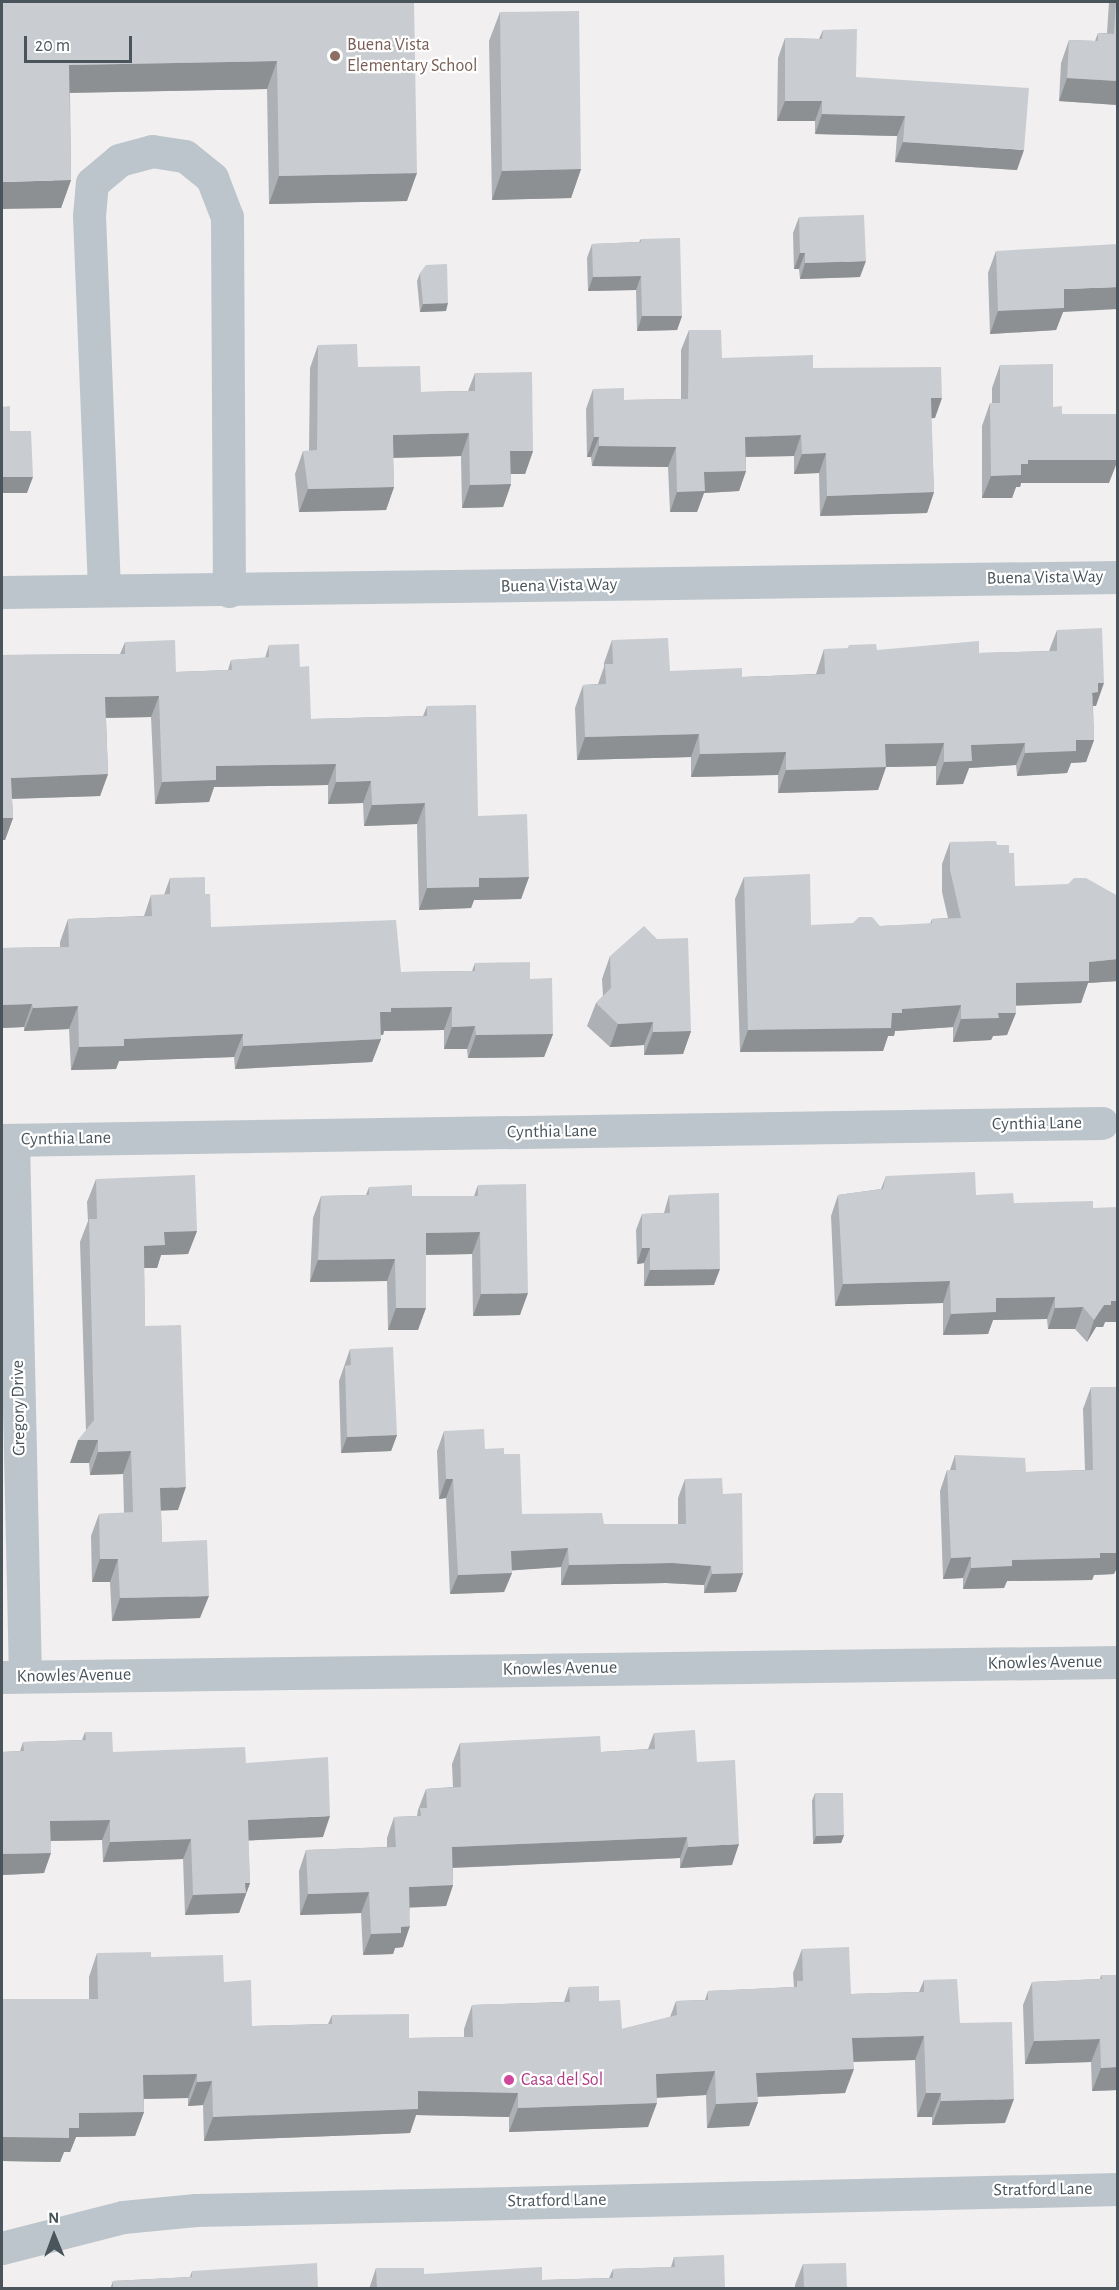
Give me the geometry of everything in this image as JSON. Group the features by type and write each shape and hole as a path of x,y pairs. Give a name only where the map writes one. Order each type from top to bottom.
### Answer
{"street":[{"path":"104,589 89,216 92,183 119,160 152,151 185,156 212,178 227,217 229,591"},
{"name":"Buena Vista Way","path":"2,592 104,589 229,591 1118,577"},
{"name":"Cynthia Lane","path":"7,1140 1102,1123"},
{"name":"Gregory Drive","path":"7,1140 14,1677"},
{"name":"Knowles Avenue","path":"14,1677 1118,1662"},
{"name":"Stratford Lane","path":"2,2248 123,2217 196,2210 1118,2189"}],"building":[{"path":"2,2 414,2 417,173 279,176 277,61 69,65 71,180 2,182"},
{"path":"1116,2 1118,2 1118,81 1067,78 1069,40 1098,41 1098,33 1114,34"},
{"path":"579,11 581,169 502,171 500,12"},
{"path":"857,29 856,77 1029,88 1024,150 903,142 905,116 822,114 822,101 785,101 785,38 822,39 823,30"},
{"path":"864,215 866,261 805,263 805,253 800,253 799,217"},
{"path":"680,238 682,316 642,316 641,276 593,277 592,244"},
{"path":"1118,244 1118,287 1064,289 1064,308 998,311 996,251"},
{"path":"447,264 448,303 423,304 420,273 426,265"},
{"path":"689,330 721,330 722,358 813,355 813,368 941,367 942,398 931,398 934,492 827,496 826,453 802,454 801,435 745,437 746,471 704,472 705,491 677,492 676,447 599,446 599,437 594,437 593,389 624,388 624,400 688,399"},
{"path":"357,344 358,367 420,366 421,392 475,391 475,373 532,372 533,451 510,451 511,484 470,485 469,433 393,435 394,487 308,489 303,451 317,450 318,345"},
{"path":"1053,364 1053,407 1062,406 1062,414 1117,414 1118,460 1028,460 1028,464 1021,464 1021,475 991,476 990,403 1000,403 1000,365"},
{"path":"10,406 10,431 31,431 33,477 2,477 2,407"},
{"path":"1102,628 1104,683 1098,683 1098,692 1092,693 1094,740 1076,740 1076,751 1025,753 1025,743 971,745 972,761 944,762 944,743 885,744 886,767 786,770 786,752 700,754 699,734 585,737 583,685 606,684 605,664 613,664 612,640 668,638 670,671 742,668 742,677 825,674 824,649 849,648 849,645 876,644 877,650 979,641 979,653 1057,651 1057,630"},
{"path":"175,640 176,672 232,670 231,660 269,657 269,645 299,644 300,667 309,666 311,719 427,716 427,706 476,705 478,816 527,814 529,877 479,878 479,887 427,888 425,803 372,805 371,781 336,782 336,764 216,766 216,780 162,782 159,696 105,697 108,774 11,778 13,818 2,818 2,655 125,654 125,642"},
{"path":"996,841 997,845 1009,845 1009,853 1014,853 1015,886 1068,884 1074,878 1086,878 1118,896 1118,959 1089,962 1089,981 1016,983 1016,1013 998,1013 999,1018 961,1019 961,1005 902,1009 902,1013 892,1013 891,1028 748,1030 744,877 810,874 811,925 853,923 859,917 872,917 880,926 932,923 932,919 961,918 950,870 950,842"},
{"path":"205,877 205,894 210,894 211,927 396,920 401,972 475,971 475,963 530,962 530,979 552,978 553,1034 476,1035 475,1026 452,1027 452,1007 391,1008 391,1012 380,1012 381,1039 243,1046 243,1034 124,1039 124,1046 79,1047 78,1006 33,1008 32,1004 2,1005 2,948 69,947 68,919 152,916 151,895 170,894 170,878"},
{"path":"644,926 657,939 688,938 691,1031 653,1032 653,1022 618,1024 596,1003 611,988 610,956"},
{"path":"975,1172 976,1195 1013,1193 1014,1203 1093,1201 1093,1208 1118,1207 1118,1301 1111,1301 1111,1305 1104,1305 1094,1320 1083,1307 1055,1308 1055,1297 996,1298 996,1312 951,1314 950,1281 843,1284 838,1195 883,1189 886,1176"},
{"path":"195,1175 197,1231 164,1232 165,1245 144,1246 145,1326 181,1325 186,1487 160,1488 162,1542 207,1540 209,1596 120,1598 118,1559 100,1559 99,1514 133,1512 131,1451 98,1452 98,1440 78,1440 94,1420 89,1219 97,1219 96,1179"},
{"path":"526,1184 528,1293 481,1294 480,1232 426,1233 426,1308 396,1308 395,1259 318,1260 321,1196 369,1195 369,1187 412,1185 412,1196 478,1196 478,1185"},
{"path":"719,1193 720,1269 650,1270 650,1248 642,1248 642,1214 670,1213 669,1195"},
{"path":"393,1347 397,1435 347,1437 345,1366 351,1365 350,1349"},
{"path":"1091,1387 1118,1387 1118,1553 1100,1553 1100,1558 1012,1560 1012,1566 971,1568 971,1557 951,1558 947,1470 956,1470 955,1455 1025,1458 1026,1472 1093,1470"},
{"path":"484,1429 485,1449 504,1448 504,1454 520,1454 522,1514 602,1513 604,1524 686,1524 685,1479 722,1478 723,1494 742,1493 743,1573 712,1574 711,1566 673,1563 569,1565 568,1548 511,1551 512,1573 458,1575 453,1479 446,1479 444,1431"},
{"path":"695,1730 697,1762 735,1760 739,1844 688,1847 687,1837 452,1847 453,1885 409,1887 410,1926 401,1927 401,1933 371,1934 369,1892 308,1894 306,1850 396,1847 394,1817 421,1816 420,1808 427,1808 426,1789 461,1787 460,1743 600,1736 601,1752 655,1749 654,1733"},
{"path":"85,1732 112,1732 113,1752 245,1747 246,1763 328,1757 330,1816 248,1820 250,1883 245,1883 246,1893 193,1895 191,1839 110,1842 110,1820 50,1821 51,1853 2,1854 2,1752 24,1751 23,1742 86,1740"},
{"path":"815,1793 843,1793 844,1835 816,1836"},
{"path":"849,1947 851,1994 924,1992 924,1980 957,1979 960,2023 1012,2022 1014,2099 941,2101 941,2093 926,2093 924,2036 852,2038 854,2069 756,2073 758,2102 716,2104 715,2071 656,2074 657,2103 518,2108 518,2093 418,2091 418,2109 213,2117 212,2081 197,2082 197,2074 143,2075 144,2112 79,2113 79,2128 69,2128 69,2138 2,2137 2,1999 98,1999 97,1953 151,1952 151,1957 223,1955 224,1982 251,1980 252,2026 332,2024 332,2015 409,2014 409,2038 473,2037 472,2005 570,2002 569,1987 599,1986 599,2001 620,2000 622,2029 677,2015 676,2001 708,2000 708,1991 797,1987 797,1981 803,1981 802,1949"},
{"path":"1101,1975 1118,1975 1118,2067 1101,2068 1100,2039 1034,2041 1032,1982 1102,1979"},
{"path":"724,2255 725,2289 377,2289 376,2268 424,2268 424,2274 542,2267 542,2280 613,2278 613,2269 675,2267 674,2257"},
{"path":"317,2263 318,2289 113,2289 113,2281 192,2277 192,2271"},
{"path":"846,2263 847,2289 789,2289 804,2288 803,2264"}],"place":[{"name":"Buena Vista Elementary School","path":"335,56"},
{"name":"Casa del Sol","path":"509,2080"}]}
